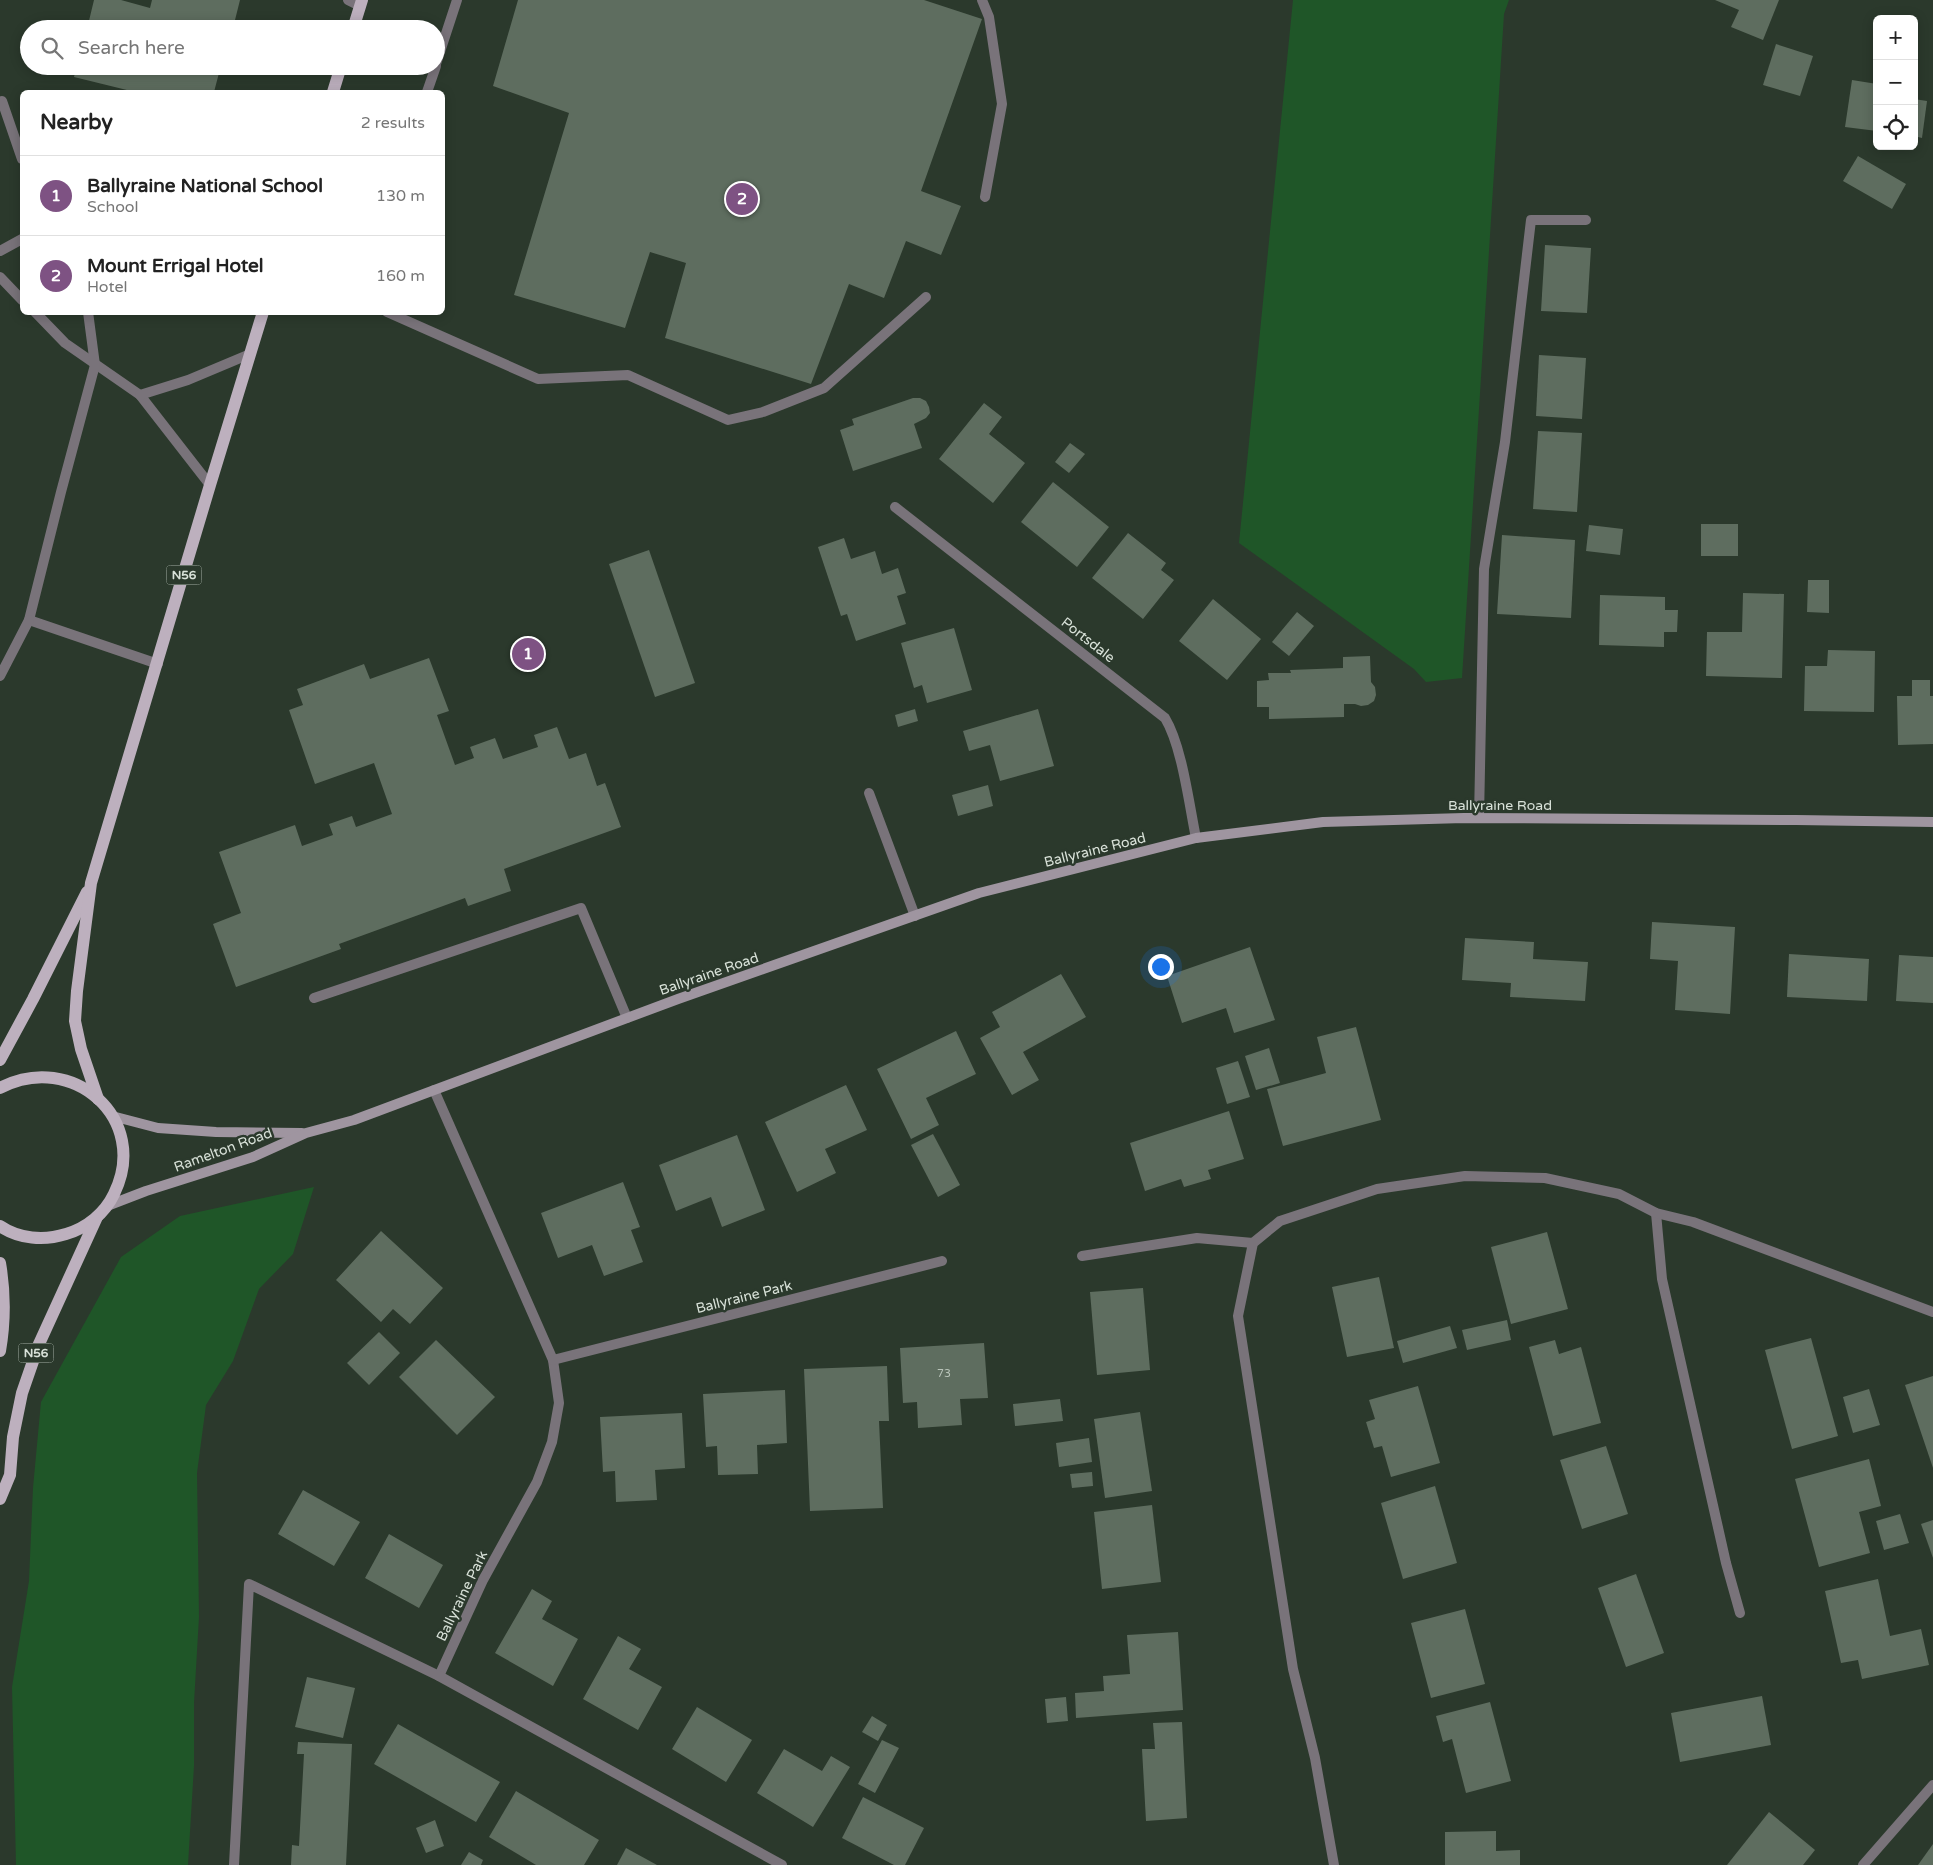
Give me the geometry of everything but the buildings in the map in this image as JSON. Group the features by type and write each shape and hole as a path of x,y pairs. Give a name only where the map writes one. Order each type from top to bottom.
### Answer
{"main road":[{"path":"356,20 361,3"},
{"path":"334,90 338,75"},
{"name":"N56","path":"0,1060 91,883 262,315"},
{"name":"Ballyraine Road","path":"306,1133 354,1120 627,1018 979,893 1196,838 1323,822 1479,818 1933,822"},
{"name":"N56","path":"91,883 75,1021 81,1049 98,1099"},
{"name":"N56","path":"0,1088 20,1079 42,1076 72,1082 90,1091 112,1116 120,1132 123,1162 118,1185 103,1211 39,1344 27,1376 14,1437 10,1475 0,1499"},
{"name":"Ramelton Road","path":"112,1116 158,1128 216,1132 306,1133"},
{"name":"Ramelton Road","path":"103,1211 146,1191 253,1157 306,1133"},
{"name":"N56","path":"0,1226 30,1238 45,1238 74,1232 86,1226 103,1211"},
{"name":"N56","path":"0,1263 4,1313 0,1352"}],"street":[{"path":"348,0 361,3"},
{"path":"445,37 457,0"},
{"path":"982,0 989,17 1002,104 985,197"},
{"path":"428,90 433,75"},
{"path":"2,101 20,153"},
{"path":"1479,818 1484,569 1505,442 1532,220 1586,220"},
{"path":"0,251 20,240"},
{"path":"0,277 20,298"},
{"path":"394,315 538,379 628,375 728,420 763,412 824,388 926,297"},
{"path":"38,315 65,343 140,395 210,485"},
{"path":"0,676 29,620 95,365 88,315"},
{"path":"140,395 188,380 250,354"},
{"name":"Portsdale","path":"895,507 1165,718 1171,728 1178,755 1196,838"},
{"path":"29,620 158,664"},
{"path":"869,793 915,916"},
{"path":"314,998 581,908 627,1018"},
{"name":"Ballyraine Park","path":"434,1090 553,1360 559,1403 552,1442 537,1482 483,1580 438,1676"},
{"path":"1334,1865 1315,1758 1293,1669 1238,1316 1253,1243 1280,1221 1377,1189 1465,1176 1545,1178 1619,1194 1656,1213 1693,1222 1933,1312"},
{"path":"1656,1213 1662,1279 1726,1563 1740,1613"},
{"path":"1082,1256 1197,1238 1253,1243"},
{"name":"Ballyraine Park","path":"553,1360 942,1261"},
{"path":"234,1865 250,1584 438,1676 782,1865"},
{"path":"1864,1865 1933,1785"}],"green space":[{"path":"1293,0 1509,0 1504,14 1462,678 1426,682 1414,669 1239,543"},
{"path":"314,1187 293,1254 259,1289 233,1361 206,1405 197,1473 199,1617 194,1703 194,1766 188,1865 16,1865 12,1687 29,1581 33,1488 41,1402 121,1257 180,1216"}],"place":[{"name":"Mount Errigal Hotel","path":"742,199"},
{"name":"Ballyraine National School","path":"528,654"}]}
